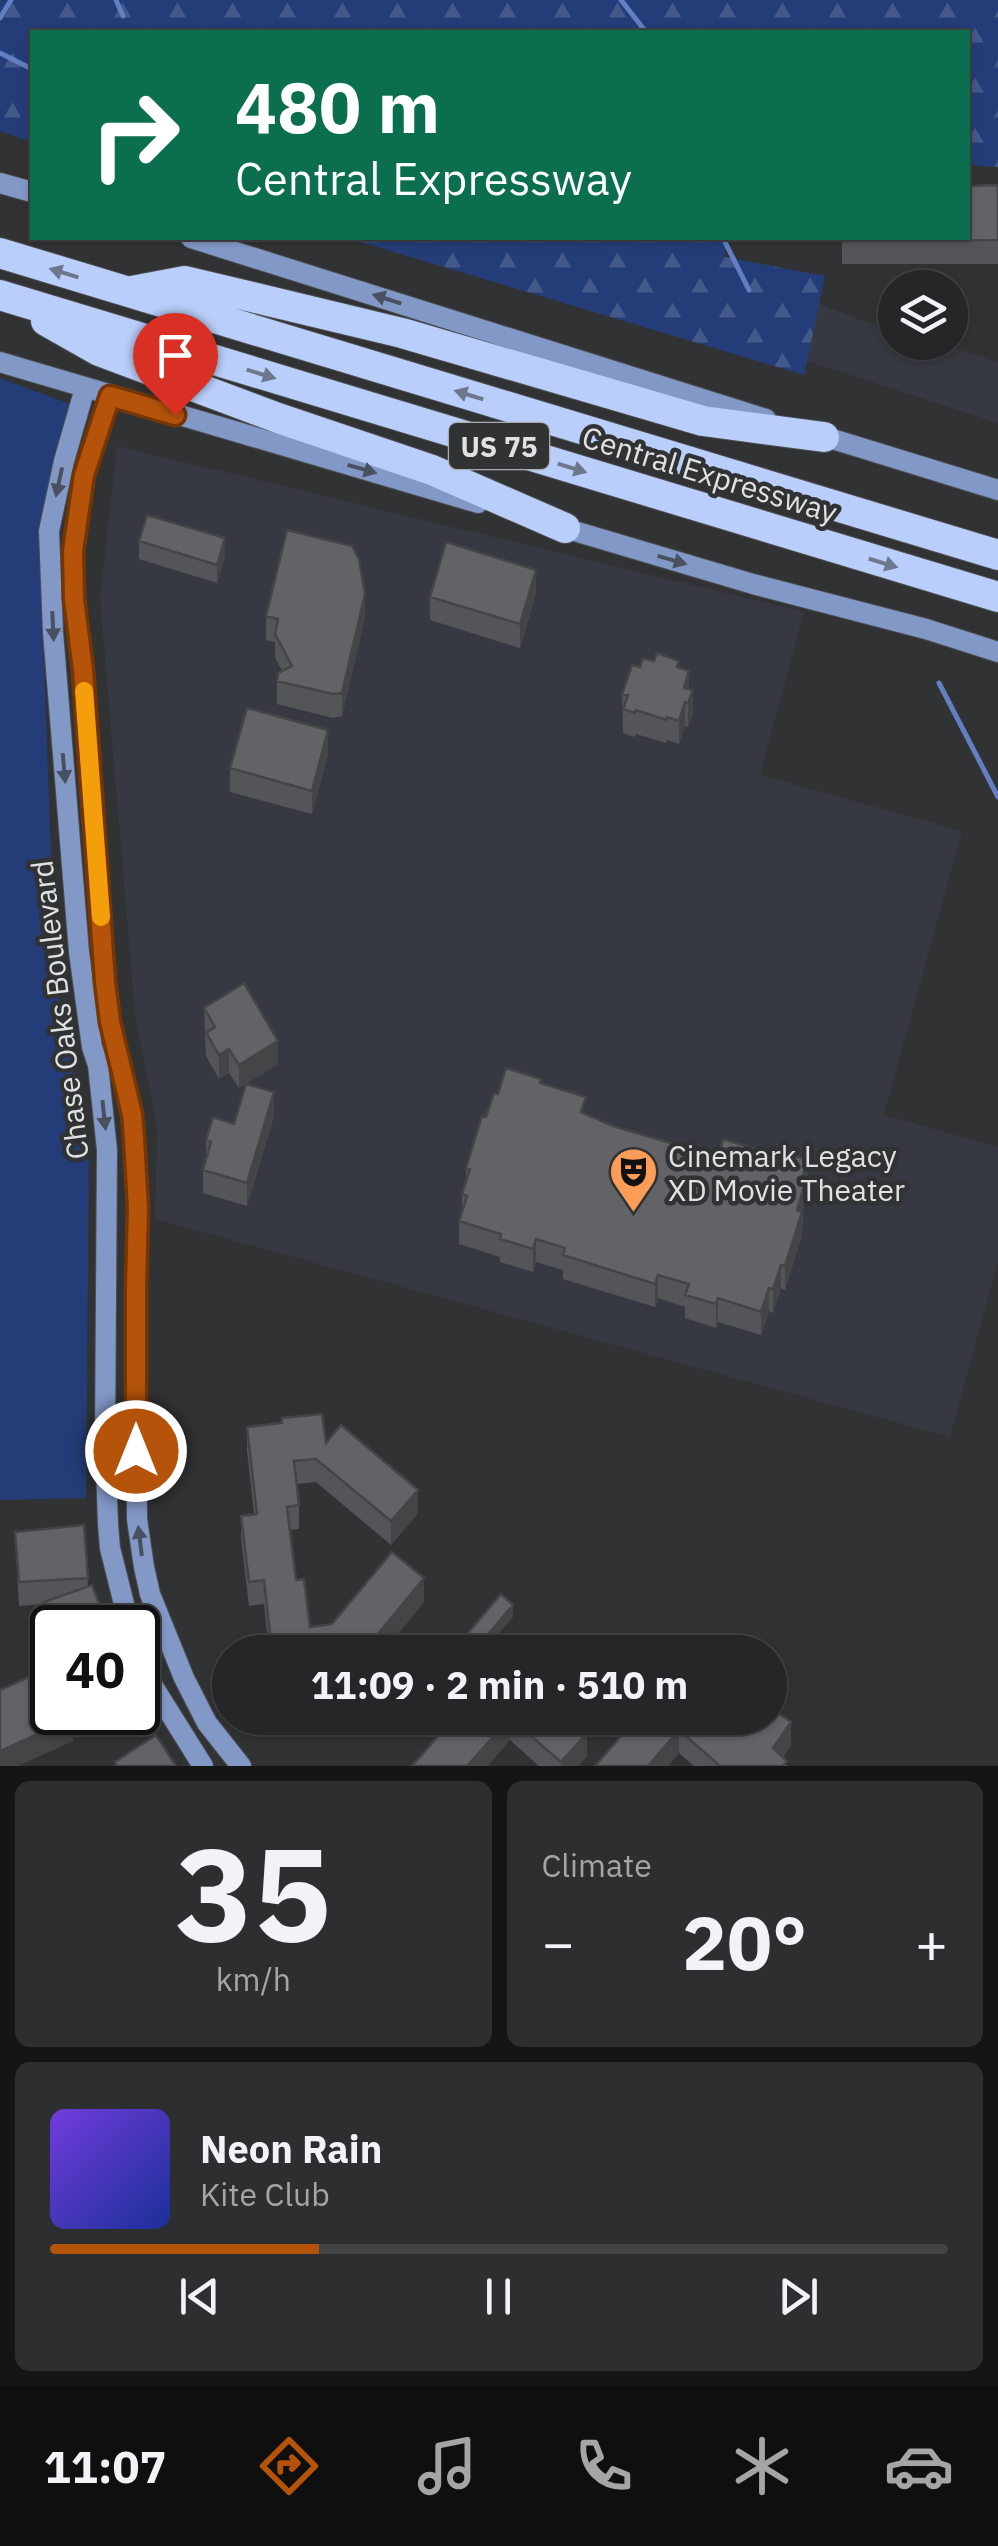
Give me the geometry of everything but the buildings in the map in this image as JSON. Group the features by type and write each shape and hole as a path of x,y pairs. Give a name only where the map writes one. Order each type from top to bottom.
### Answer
{"highway":[{"name":"Central Expressway","path":"0,253 998,555"},
{"path":"128,292 185,281 402,333 703,421 824,437"},
{"path":"0,295 99,351 432,470 565,528"},
{"name":"Central Expressway","path":"0,295 998,597"}],"street":[{"path":"0,183 30,191"},
{"path":"197,240 998,490"},
{"path":"0,362 998,652"},
{"name":"Chase Oaks Boulevard","path":"85,388 49,530 56,671 83,984 98,1066 107,1150 107,1506 110,1548 123,1605"},
{"name":"Chase Oaks Boulevard","path":"110,396 84,475 73,551 74,599 83,670 105,982 134,1138 138,1208 137,1518 150,1594 184,1678 207,1724 241,1766"},
{"path":"56,671 83,670"},
{"path":"83,984 105,982"},
{"path":"108,1288 136,1287"},
{"path":"122,1600 150,1594"},
{"path":"160,1697 203,1766"},
{"path":"168,1710 195,1698"}],"shaded area":[{"path":"649,240 878,326 878,360 968,360 968,353 998,362 998,423 807,361"},
{"path":"117,446 804,612 760,775 962,831 884,1115 998,1147 998,1261 950,1437 155,1219 157,1128 135,1014 100,598"}],"green space":[{"path":"0,0 998,0 998,167 970,165 970,30 30,30 30,141 0,131"},
{"path":"354,240 726,240 725,257 825,276 804,375"},
{"path":"0,378 70,404 39,530 56,985 89,1145 86,1498 0,1500"}],"waterway":[{"path":"0,18 11,0"},
{"path":"116,0 123,16"},
{"path":"621,0 644,30"},
{"path":"0,53 30,68"},
{"path":"724,240 749,290"},
{"path":"939,683 998,797"}],"slow traffic":[{"path":"84,691 101,917"}],"place":[{"name":"Cinemark Legacy XD Movie Theater","path":"633,1214"}],"route":[{"path":"136,1451 138,1208 134,1138 105,982 73,551 84,475 110,396 175,415"}]}
